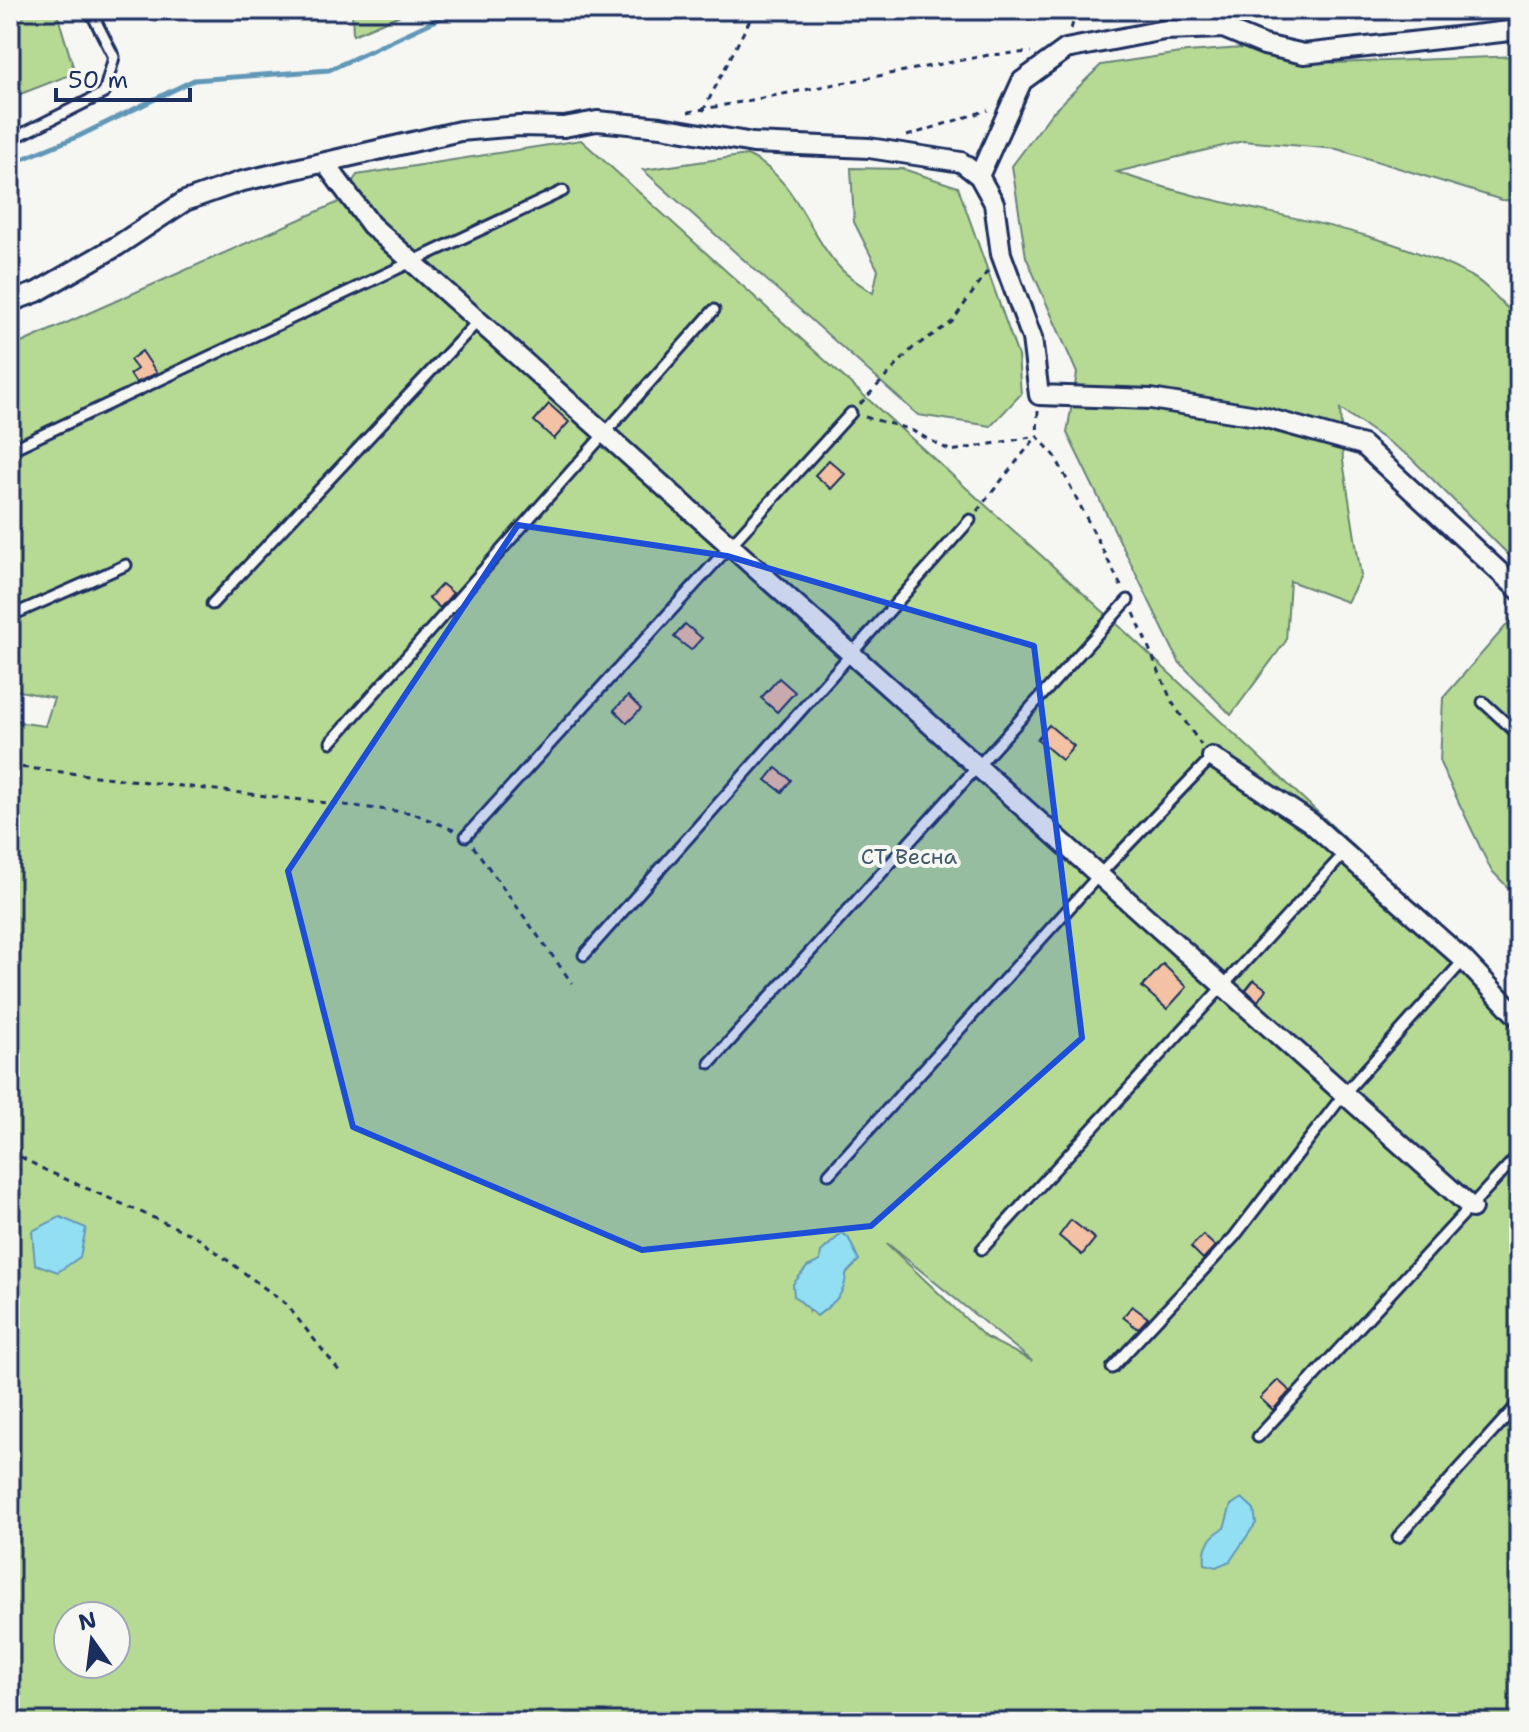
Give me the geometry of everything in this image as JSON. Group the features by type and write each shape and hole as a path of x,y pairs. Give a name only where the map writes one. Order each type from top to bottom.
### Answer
{"street":[{"path":"979,176 1022,81 1066,49 1164,30 1223,28 1264,45 1304,54 1519,30"},
{"path":"10,302 37,292 117,246 185,201 239,182 460,131 520,126 564,127 597,121 661,127 753,143 869,148 933,156 961,162 979,176 994,203 1001,254 1032,338 1039,395 1151,399 1263,417 1363,445 1519,590"},
{"path":"325,163 371,225 731,543 1472,1208"},
{"path":"1212,757 1310,822 1343,855 1464,960 1519,1018"}],"lane":[{"path":"10,140 104,93 114,57 90,10"},
{"path":"10,450 563,191"},
{"path":"331,742 714,310"},
{"path":"212,604 479,320"},
{"path":"466,836 851,413"},
{"path":"584,955 970,520"},
{"path":"10,616 126,565"},
{"path":"710,1063 976,764 1128,600"},
{"path":"1483,702 1519,735"},
{"path":"829,1174 1099,875 1212,757"},
{"path":"982,1249 1221,984 1343,855"},
{"path":"1112,1368 1234,1237 1344,1094 1464,960"},
{"path":"1258,1437 1519,1154"},
{"path":"1398,1537 1519,1403"}],"path":[{"path":"703,111 755,10"},
{"path":"688,112 989,55 1035,52"},
{"path":"899,138 988,110"},
{"path":"1001,254 952,322 913,348 851,413 909,429 951,451 1037,436"},
{"path":"970,520 1037,436 1039,395"},
{"path":"1037,436 1055,456 1128,600 1172,702 1192,735 1212,757"},
{"path":"10,766 413,813 466,836 572,983"},
{"path":"10,1151 45,1170 195,1236 286,1304 340,1372"}],"highlighted area":[{"path":"518,525 727,556 1034,646 1082,1038 871,1226 642,1250 353,1127 288,871"}],"green space":[{"path":"10,10 56,10 75,73 10,98"},
{"path":"352,10 412,10 353,35"},
{"path":"1295,10 1372,10 1366,15 1326,18"},
{"path":"1242,48 1334,63 1519,56 1519,201 1502,200 1337,149 1243,141 1117,172 1205,198 1383,241 1469,275 1495,296 1519,320 1519,565 1409,456 1340,409 1343,461 1361,576 1347,602 1290,581 1286,641 1231,715 1179,662 1067,433 1077,373 1026,257 1012,166 1051,114 1101,65 1187,52"},
{"name":"СТ Весна","path":"581,140 1117,624 1519,1001 1519,1722 10,1722 10,716 23,723 45,726 54,698 10,689 10,348 339,202 357,175","holes":["888,1244 1032,1361 985,1337","821,1261 854,1266 809,1312 807,1304 812,1267"]},
{"path":"747,155 778,177 830,256 846,273 873,293 878,270 854,222 851,168 903,169 958,187 1018,356 1021,394 991,426 918,415 643,170"},
{"path":"1511,620 1519,622 1519,899 1491,870 1440,763 1443,698"}],"water":[{"path":"60,1217 86,1228 80,1257 58,1272 35,1264 32,1231"},
{"path":"842,1233 848,1237 859,1260 846,1274 844,1288 837,1298 817,1316 794,1296 793,1284 807,1267 820,1261 821,1252"},
{"path":"1242,1498 1254,1509 1256,1523 1230,1561 1216,1567 1205,1564 1208,1543 1224,1528 1231,1505"}],"building":[{"path":"142,351 157,373 136,383 130,374 137,369 130,360"},
{"path":"549,404 569,422 554,439 534,421"},
{"path":"829,460 845,474 831,489 815,475"},
{"path":"442,584 453,593 440,608 429,598"},
{"path":"685,624 702,638 691,650 674,637"},
{"path":"779,678 795,692 777,712 761,698"},
{"path":"628,696 641,709 627,723 614,710"},
{"path":"1049,725 1074,746 1062,760 1037,739"},
{"path":"776,768 791,780 782,792 766,780"},
{"path":"1163,964 1187,987 1167,1009 1142,987"},
{"path":"1254,980 1266,989 1258,1001 1246,990"},
{"path":"1071,1220 1095,1239 1082,1255 1059,1236"},
{"path":"1203,1235 1215,1246 1203,1259 1191,1247"},
{"path":"1132,1306 1148,1318 1138,1329 1123,1317"},
{"path":"1278,1380 1290,1391 1273,1410 1260,1398"}],"waterway":[{"path":"10,164 79,136 194,80 329,70 458,10"}]}
